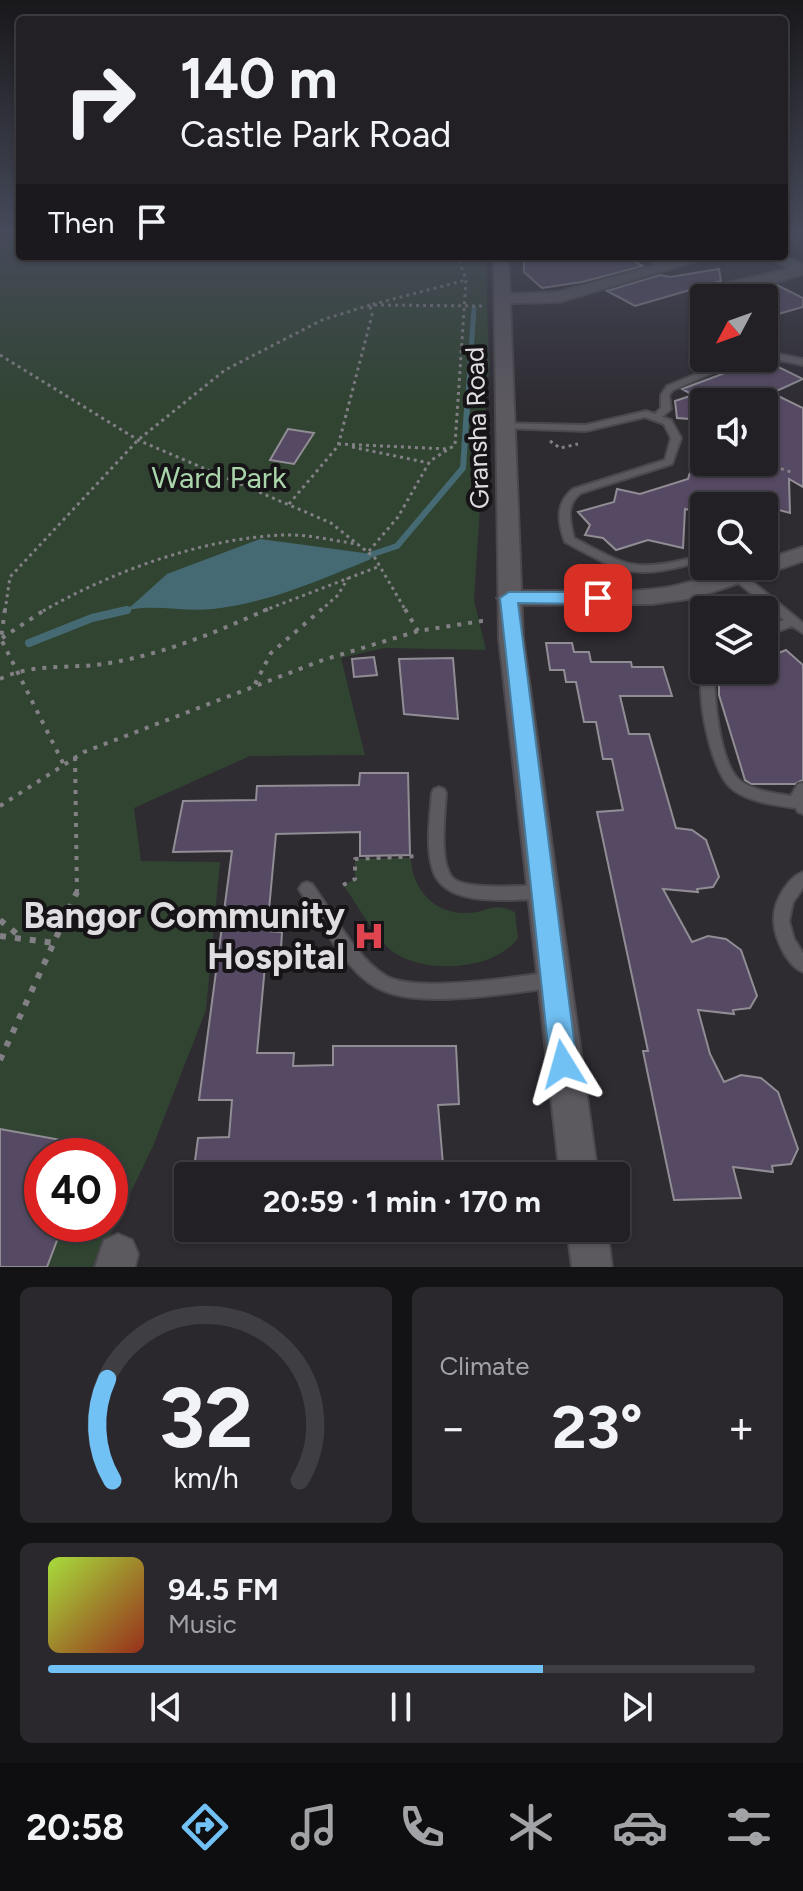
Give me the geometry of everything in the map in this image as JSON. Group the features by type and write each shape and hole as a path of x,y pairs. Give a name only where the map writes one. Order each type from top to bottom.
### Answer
{"street":[{"name":"Gransha Road","path":"501,290 509,607 552,980 577,1162"},
{"path":"501,303 559,297 583,290"},
{"path":"778,564 803,554"},
{"path":"509,607 652,597 695,591 733,580"},
{"path":"589,1242 592,1267"}],"lane":[{"path":"778,357 803,362"},
{"path":"658,416 666,409 665,395 670,388 708,372"},
{"path":"503,425 586,428 646,414 658,416 675,430 674,454 669,462 568,497 563,507 569,540 632,572 655,572 687,562"},
{"path":"742,580 798,625"},
{"path":"778,630 798,625"},
{"path":"707,684 706,694 725,771 743,789 802,800"},
{"path":"439,793 436,853 437,869 444,881 459,891 542,892"},
{"path":"803,878 783,899 780,927 790,951 803,965"},
{"path":"307,889 359,963 382,983 410,991 552,980"}],"path":[{"path":"64,765 1,639 1,606 10,577 138,440 225,370 322,320 427,290"},
{"path":"369,551 398,517 429,463 455,445 464,290"},
{"path":"370,305 462,306 501,303"},
{"path":"289,504 338,444 372,315 370,305"},
{"path":"0,355 138,440 331,523 375,558 418,631"},
{"path":"338,444 449,449"},
{"path":"338,444 429,463"},
{"path":"778,468 791,472"},
{"path":"1,639 22,620 111,578 234,541 286,535 361,544"},
{"path":"0,679 18,670 103,664 187,645 380,566"},
{"path":"254,686 271,653 338,595 348,578"},
{"path":"0,806 75,757 254,686 323,660 509,607"},
{"path":"0,1060 77,896 75,757"},
{"path":"343,885 355,879 355,859 411,858 436,853"},
{"path":"0,920 24,939"},
{"path":"0,936 55,943"}],"green space":[{"name":"Ward Park","path":"0,290 487,290 489,367 474,600 486,650 384,648 341,658 365,755 250,756 134,808 141,861 220,862 206,1010 153,1146 128,1198 128,1138 24,1138 24,1242 107,1242 95,1267 0,1267"},
{"path":"411,858 420,889 435,904 455,912 475,912 495,907 515,912 518,938 493,957 458,966 422,964 392,951 372,929 343,885 355,879 355,859"}],"water":[{"path":"260,539 364,553 371,559 294,590 254,602 202,610 127,610 167,574"}],"building":[{"path":"690,290 635,306 607,291"},
{"path":"778,290 787,290 803,298 803,307 778,314"},
{"path":"778,367 803,379 778,390 690,388 690,393 682,389 727,372 778,372"},
{"path":"690,396 690,419 677,418 675,401"},
{"path":"778,396 803,408 803,487 789,479 790,513 778,510 778,492 690,492 690,510 685,509 683,548 648,540 616,550 603,538 585,535 590,525 578,512 614,502 617,489 640,494 688,479 690,472 690,476 778,476"},
{"path":"288,429 314,433 294,464 270,460"},
{"path":"546,643 572,643 574,652 589,652 591,662 631,662 632,667 663,667 672,696 620,696 629,734 649,734 676,828 692,830 706,840 719,877 713,887 697,889 698,892 663,889 692,942 708,936 726,939 741,950 757,996 750,1008 733,1010 734,1014 698,1010 710,1054 724,1082 741,1075 761,1078 778,1092 798,1149 791,1164 772,1166 773,1172 733,1167 741,1198 674,1200 643,1051 648,1051 597,812 623,810 612,759 603,759 596,722 584,722 576,682 566,682 564,670 550,670"},
{"path":"786,650 803,665 803,780 795,784 751,784 745,780 719,695 719,684 778,684 778,653"},
{"path":"374,657 377,675 354,677 352,659"},
{"path":"453,658 458,719 404,714 399,659"},
{"path":"360,773 408,773 410,855 360,856 360,832 276,834 267,931 282,932 280,966 265,966 257,1053 294,1053 293,1066 333,1065 333,1046 456,1046 459,1104 438,1105 443,1162 195,1162 198,1138 229,1137 232,1100 199,1100 232,851 173,852 183,801 256,800 257,786 359,785"},
{"path":"0,1129 50,1138 24,1138 24,1242 56,1242 47,1267 0,1267"}],"waterway":[{"path":"468,395 474,308"},
{"path":"367,556 397,546 463,468 468,393"},
{"path":"29,643 92,618 127,610"}],"place":[{"name":"Bangor Community Hospital","path":"369,936"}],"route":[{"path":"563,1064 512,648 509,598 598,598"}]}
